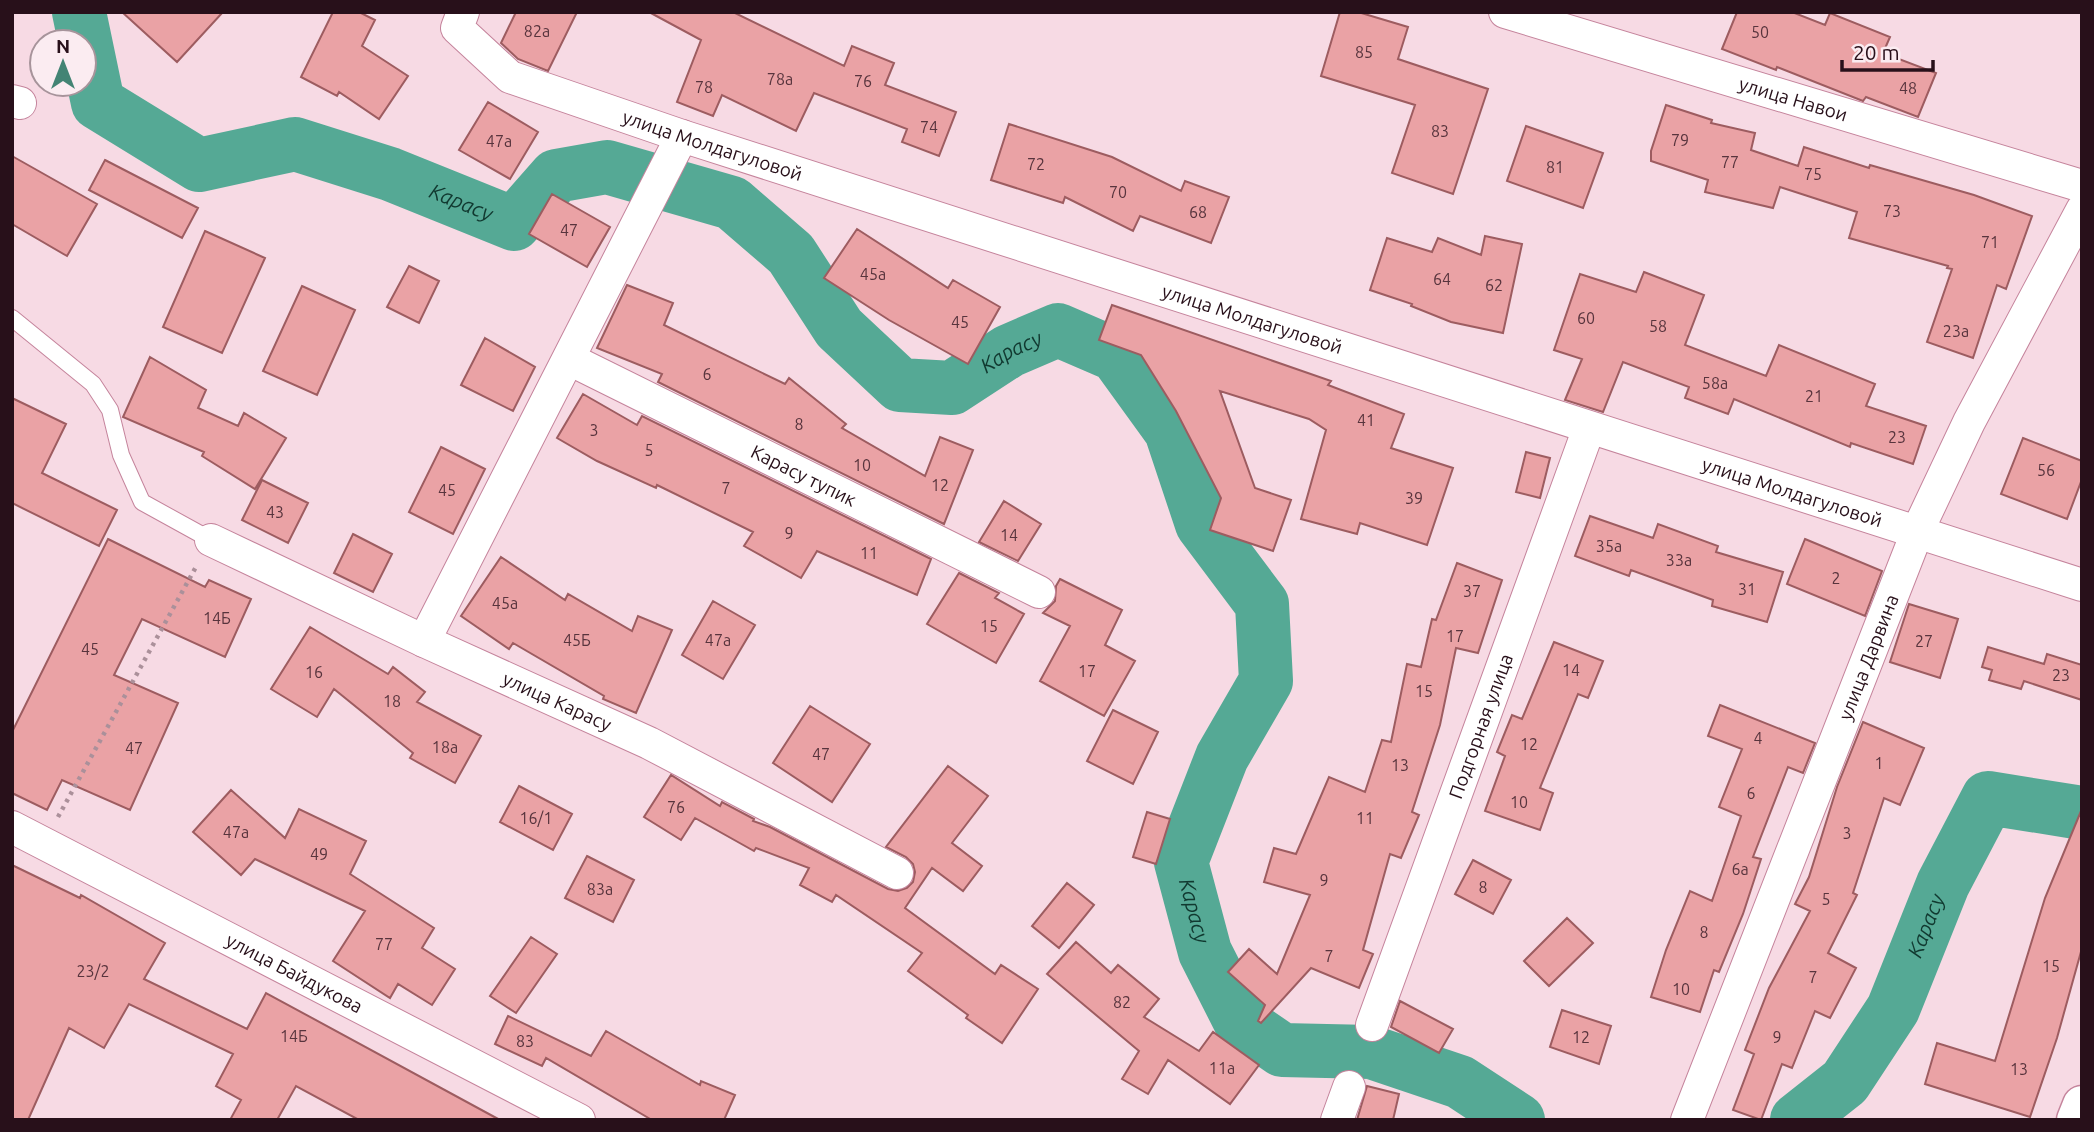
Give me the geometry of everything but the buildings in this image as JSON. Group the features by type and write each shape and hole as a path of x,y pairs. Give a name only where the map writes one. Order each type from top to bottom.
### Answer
{"street":[{"name":"улица Молдагуловой","path":"463,12 457,28 510,77 682,136 1589,428 1918,530 2082,585"},
{"name":"улица Навои","path":"1504,12 2082,186"},
{"path":"424,640 682,136"},
{"name":"улица Дарвина","path":"1687,1120 1918,530 1969,422 2082,210"},
{"name":"Карасу тупик","path":"569,359 1039,592"},
{"name":"Подгорная улица","path":"1372,1025 1589,428"},
{"name":"улица Карасу","path":"211,540 649,743 897,873"},
{"name":"улица Байдукова","path":"12,827 579,1120"},
{"path":"1337,1120 1349,1087"},
{"path":"2076,1120 2082,1105"}],"lane":[{"path":"12,318 93,384 110,410 121,455 142,502 211,540"}],"path":[{"path":"44,843 211,540"}],"waterway":[{"name":"Карасу","path":"79,12 98,103 199,165 295,144 390,174 514,224 556,176 607,167 732,203 791,254 839,328 900,385 952,388 1009,351 1058,330 1116,355 1171,431 1202,524 1262,604 1266,681 1222,757 1181,862 1205,952 1240,1021 1282,1050 1371,1052 1460,1082 1518,1120"},
{"name":"Карасу","path":"1797,1120 1845,1082 1893,1009 1943,884 1988,798 2082,813"}]}
